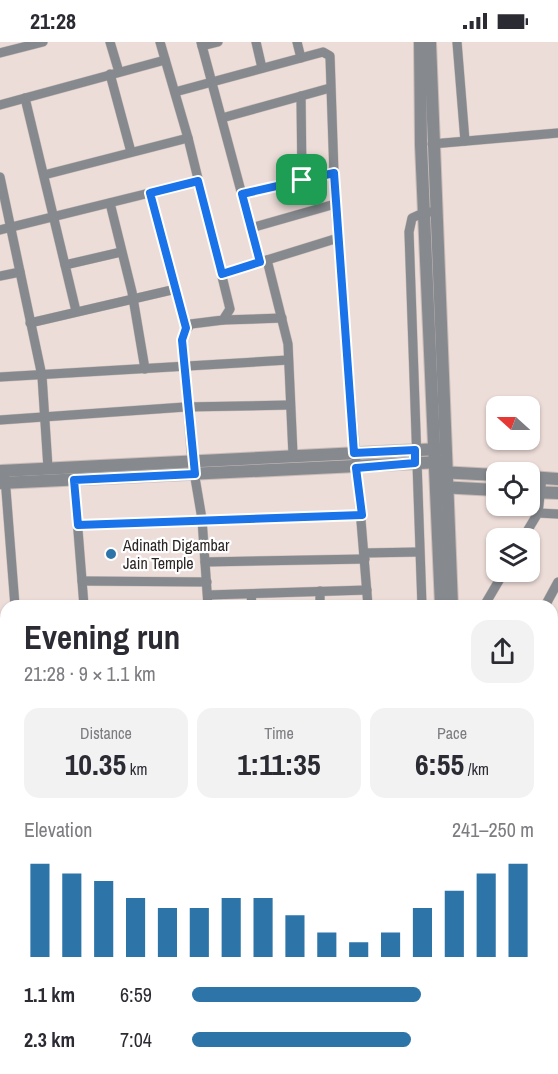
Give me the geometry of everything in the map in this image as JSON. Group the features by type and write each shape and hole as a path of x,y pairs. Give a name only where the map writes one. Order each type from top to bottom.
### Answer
{"street":[{"path":"0,53 43,42"},
{"path":"110,42 131,153"},
{"path":"160,42 188,138 230,309 223,320"},
{"path":"219,42 201,44 251,228 264,261 286,334 293,455"},
{"path":"256,42 262,68"},
{"path":"297,42 301,58"},
{"path":"420,42 429,180 441,487 451,600"},
{"path":"429,180 432,144 430,42"},
{"path":"457,42 465,141"},
{"path":"175,92 212,80 329,53 335,204 354,453 362,515 368,600"},
{"path":"0,105 165,60"},
{"path":"222,118 330,88"},
{"path":"301,96 302,180"},
{"path":"25,98 76,312"},
{"path":"432,144 558,133"},
{"path":"44,175 188,138"},
{"path":"242,194 334,173"},
{"path":"0,177 42,376 48,468"},
{"path":"0,230 198,181"},
{"path":"150,193 186,328 182,340 192,460 202,519 208,600"},
{"path":"110,203 133,298 145,369"},
{"path":"251,228 335,204"},
{"path":"422,600 415,463 409,232 412,218 430,208"},
{"path":"222,274 338,238"},
{"path":"65,265 121,252"},
{"path":"0,276 20,272"},
{"path":"30,323 176,289"},
{"path":"186,328 191,324 223,320 282,318"},
{"path":"0,374 42,376 288,360"},
{"path":"0,420 189,407 289,405"},
{"path":"3,477 48,468 439,449"},
{"path":"3,477 74,480 356,468 415,463 486,474"},
{"path":"3,477 14,600"},
{"path":"540,478 558,478"},
{"path":"74,480 84,600"},
{"path":"441,487 486,489"},
{"path":"441,487 441,600"},
{"path":"540,492 558,493"},
{"path":"540,513 558,514"},
{"path":"78,525 362,515"},
{"path":"205,562 419,552"},
{"path":"82,581 207,582"},
{"path":"488,600 498,582"},
{"path":"548,600 558,582"},
{"path":"208,595 367,590"},
{"path":"320,591 320,600"},
{"path":"251,594 252,600"}],"place":[{"name":"Adinath Digambar Jain Temple","path":"111,554"}],"route":[{"path":"334,173 354,453 415,450 415,463 356,468 362,515 78,525 74,480 195,474 182,340 186,328 150,193 198,181 222,274 260,262 242,194 302,180 334,173"}]}
